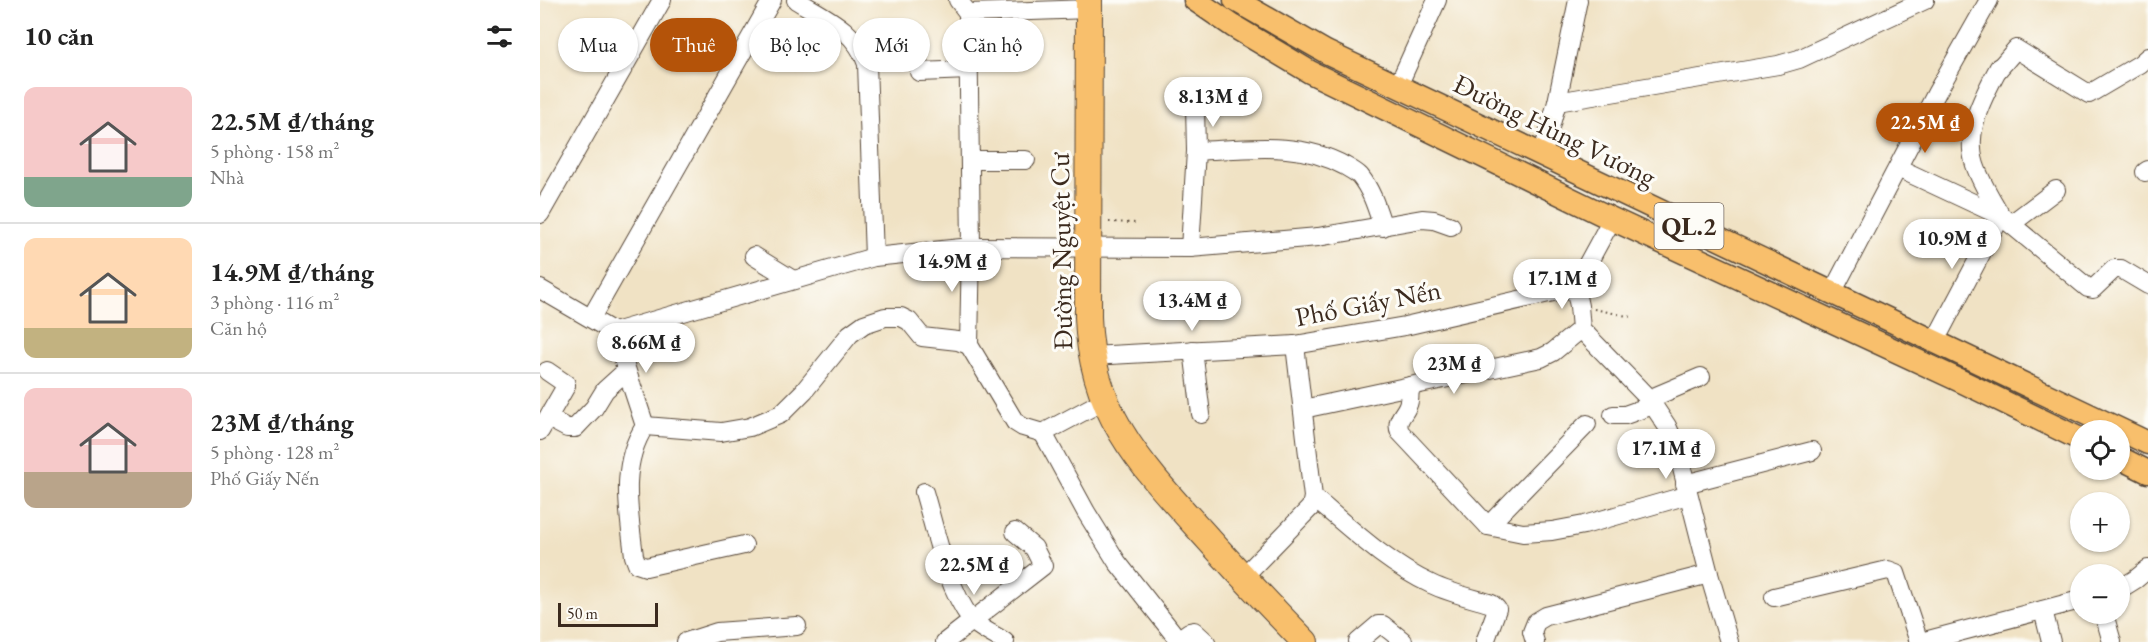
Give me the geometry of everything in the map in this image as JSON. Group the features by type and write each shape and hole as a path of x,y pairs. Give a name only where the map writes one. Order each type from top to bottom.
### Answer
{"highway":[{"name":"Đường Nguyệt Cư","path":"1089,4 1088,336 1091,356 1106,400 1129,447 1155,480 1243,577 1292,638"}],"main road":[{"name":"Đường Hùng Vương","path":"1195,0 1233,26 1310,72 1622,223 2070,434"},
{"name":"Đường Hùng Vương","path":"1235,0 1326,52 1398,87 2148,443"},
{"path":"1622,223 1644,205"},
{"path":"2130,463 2148,472"}],"street":[{"path":"540,214 662,0"},
{"path":"591,318 772,0"},
{"path":"795,0 847,32 855,41 867,64 874,257"},
{"path":"1398,87 1437,0"},
{"path":"1542,156 1557,102 1578,0"},
{"path":"1832,293 1989,0"},
{"path":"1557,102 1778,65 1799,59 1915,2"},
{"path":"963,7 1089,4"},
{"path":"2006,220 1975,165 1971,131 1981,103 1998,68 2016,49 2089,94 2148,57"},
{"path":"969,72 971,247 969,345 1015,422 1023,427 1043,433 1106,400"},
{"path":"1190,248 1196,151 1195,105"},
{"path":"1196,151 1279,147 1310,151 1336,161 1359,174 1371,192 1383,227"},
{"path":"970,160 1026,160"},
{"path":"1898,168 2006,220 2088,288 2093,289 2114,269 2121,269 2148,285"},
{"path":"1935,341 2006,220 2056,190"},
{"path":"614,332 874,257 971,247 1190,248 1318,237 1422,219 1434,220 1451,226"},
{"path":"1622,223 1575,287 1581,329 1651,402 1667,426 1677,449 1708,574 1729,642"},
{"path":"754,256 793,280"},
{"name":"Phố Giấy Nến","path":"1091,356 1295,345 1405,326 1575,287"},
{"path":"540,289 614,332 645,426"},
{"path":"645,426 721,432 750,427 781,414 804,391 850,334 864,324 885,317 901,317 909,321 922,337 958,341 969,345"},
{"path":"1303,409 1541,358 1553,352 1581,329"},
{"path":"1243,577 1307,514 1311,507 1313,497 1295,345"},
{"path":"1193,350 1201,414"},
{"path":"547,371 566,386 544,425 575,428 594,408 605,390 626,371"},
{"path":"1613,415 1625,415 1701,376"},
{"path":"1410,387 1409,403 1397,426 1400,432 1488,526 1523,533 1584,525 1687,489 1812,451"},
{"path":"1488,526 1587,424"},
{"path":"645,426 637,438 629,464 627,492 634,556 637,564 646,567 744,544"},
{"path":"1043,433 1086,512 1117,562 1179,641 1189,632 1194,632 1206,642"},
{"path":"924,492 954,587 972,620 1005,642"},
{"path":"1313,497 1382,555 1406,570 1432,585 1492,604 1497,609 1496,615 1485,642"},
{"path":"945,642 1042,566 1034,548 1015,532"},
{"path":"2130,583 2148,569"},
{"path":"1774,597 1888,570 1896,573 1920,642 2070,603"},
{"path":"1535,642 1532,632 1536,622 1546,616 1708,574"},
{"path":"2130,587 2148,581"},
{"path":"2043,610 2051,642"},
{"path":"2107,624 2112,642"},
{"path":"1358,642 1378,625 1383,625 1403,641"},
{"path":"686,642 717,632 797,626"}],"path":[{"path":"1088,222 1137,223"},
{"path":"1579,306 1632,317"}]}
